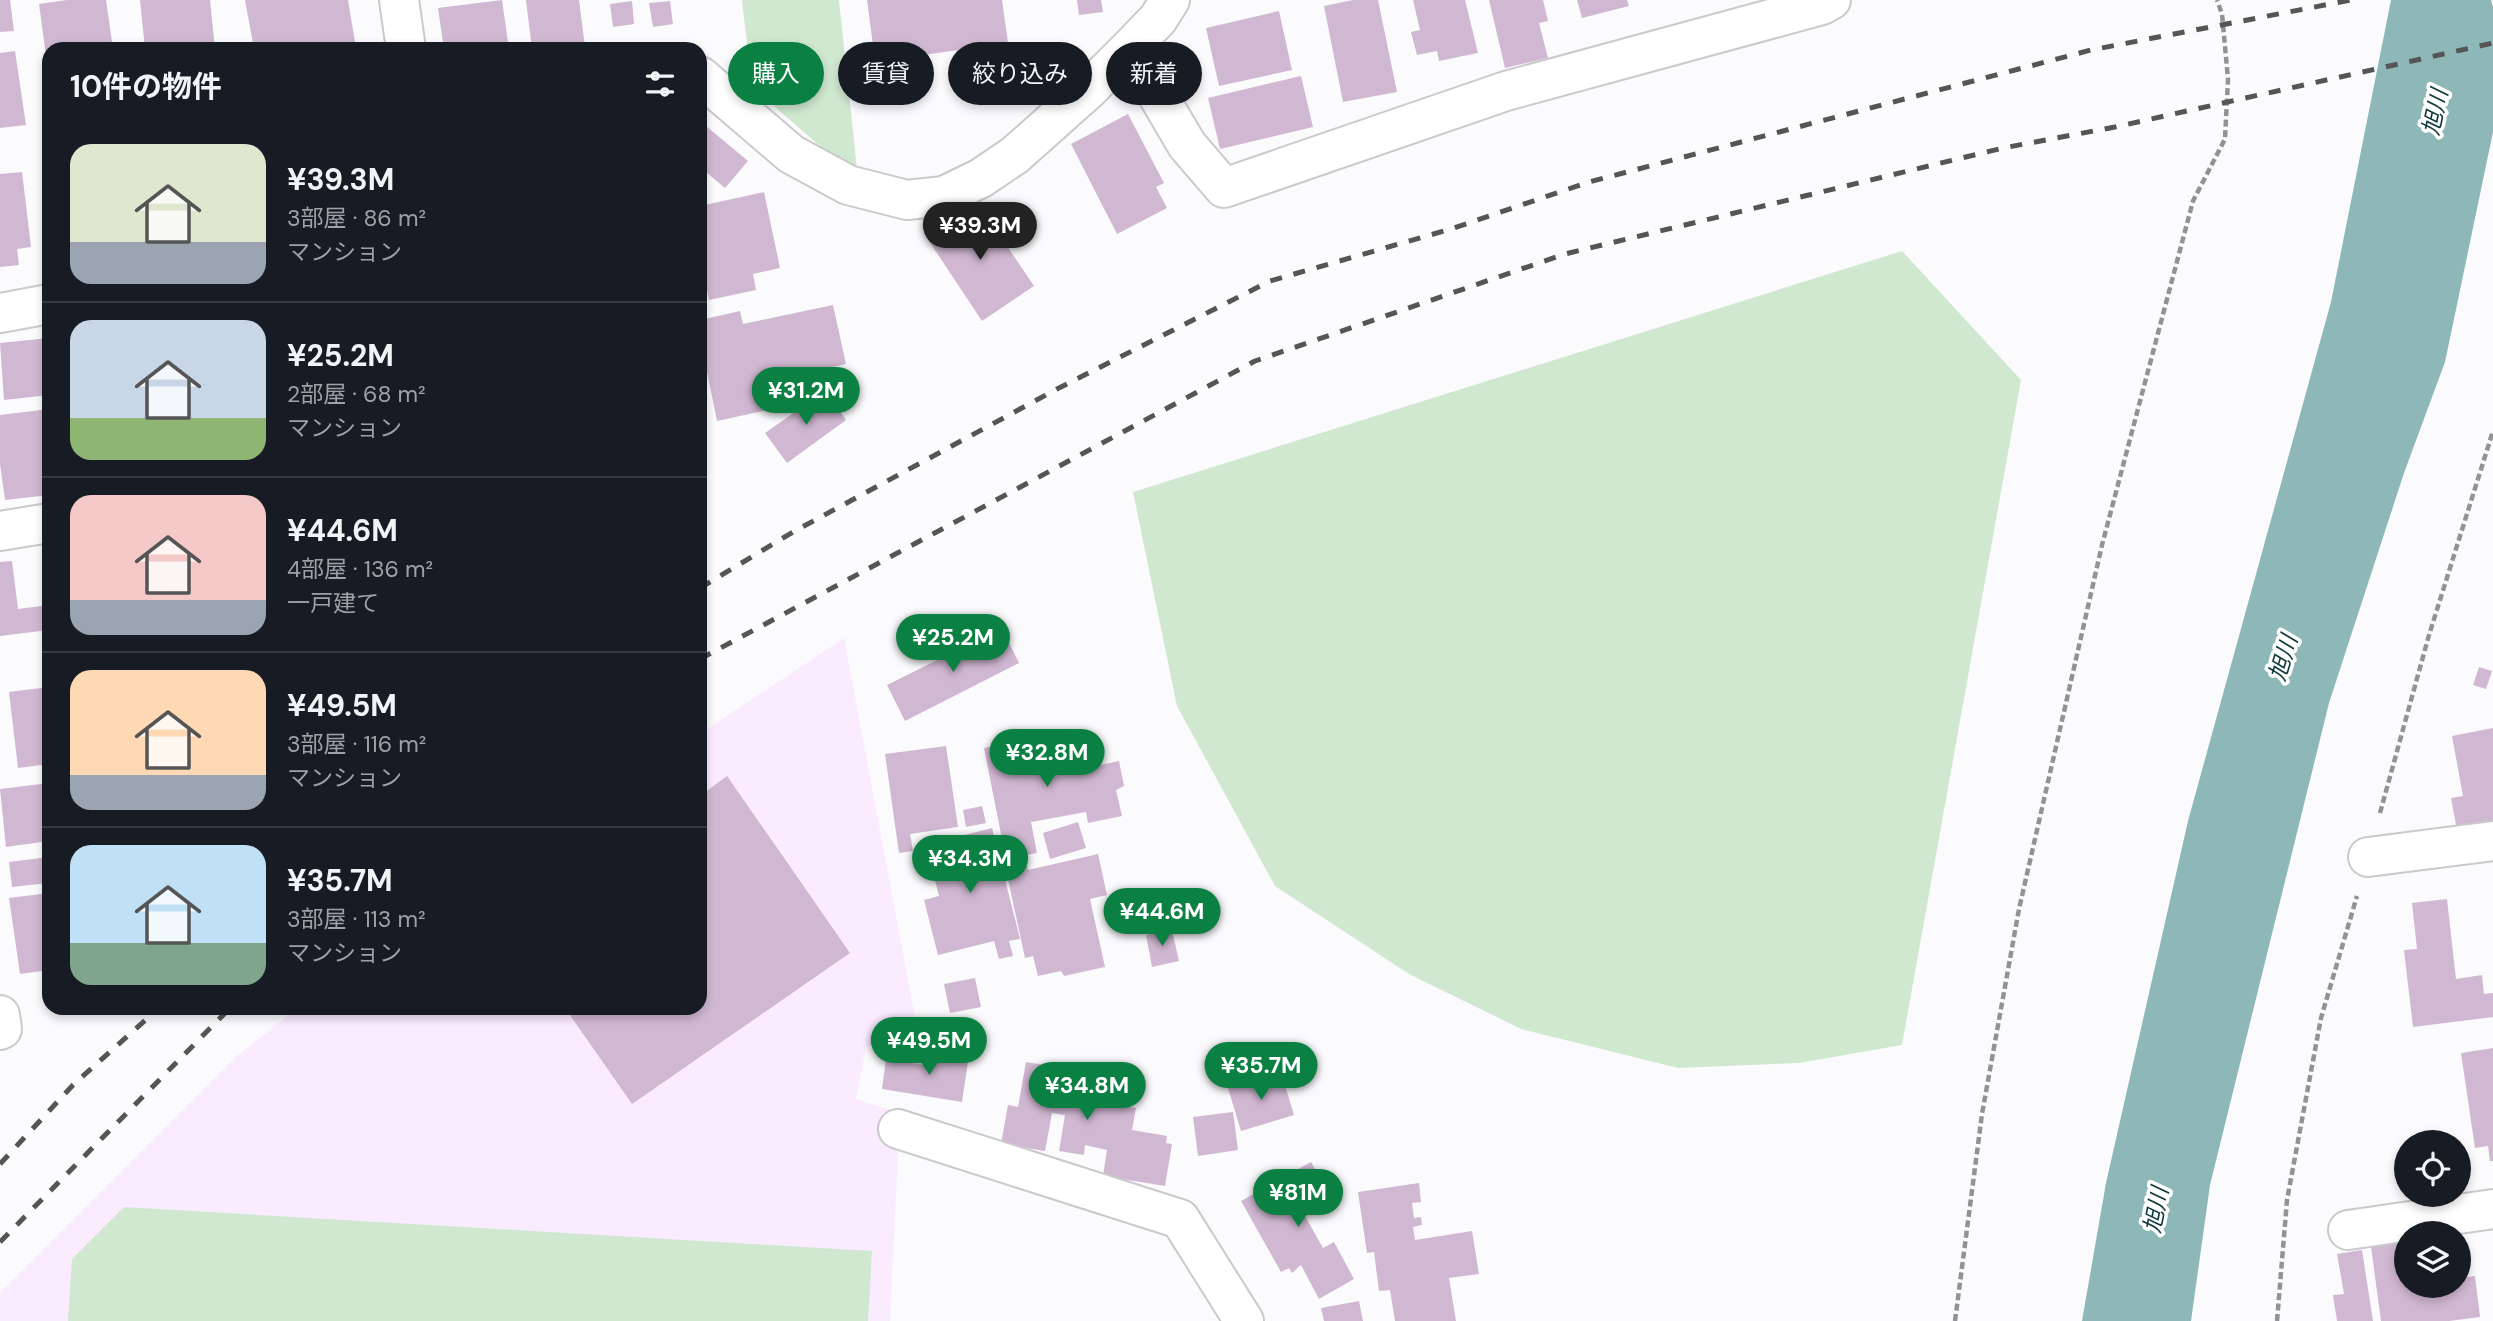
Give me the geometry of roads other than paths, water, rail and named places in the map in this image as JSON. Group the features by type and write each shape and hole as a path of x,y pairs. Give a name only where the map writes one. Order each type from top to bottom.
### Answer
{"street":[{"path":"399,0 405,42"},
{"path":"1136,42 1158,19 1170,0"},
{"path":"1163,105 1187,145 1224,188 1506,91 1822,5 1831,0"},
{"path":"707,82 791,154 848,186 907,200 944,196 981,178 1015,155 1106,71"},
{"path":"0,313 42,305"},
{"path":"0,531 42,524"},
{"path":"2368,857 2493,841"},
{"path":"0,1016 0,1030"},
{"path":"898,1129 1181,1219 1244,1321"},
{"path":"2348,1230 2493,1209"}],"water":[{"name":"旭川","path":"2391,0 2491,0 2493,7 2493,132 2445,362 2404,473 2329,703 2210,1185 2191,1321 2082,1321 2106,1183 2188,821 2331,302"}],"railway":[{"path":"707,584 793,532 1057,389 1270,281 1451,229 1589,182 2091,50 2351,0"},
{"path":"707,655 1255,361 1565,254 2003,148 2115,127 2493,43"},
{"path":"0,1164 73,1085 151,1015"},
{"path":"0,1242 223,1015"}]}
